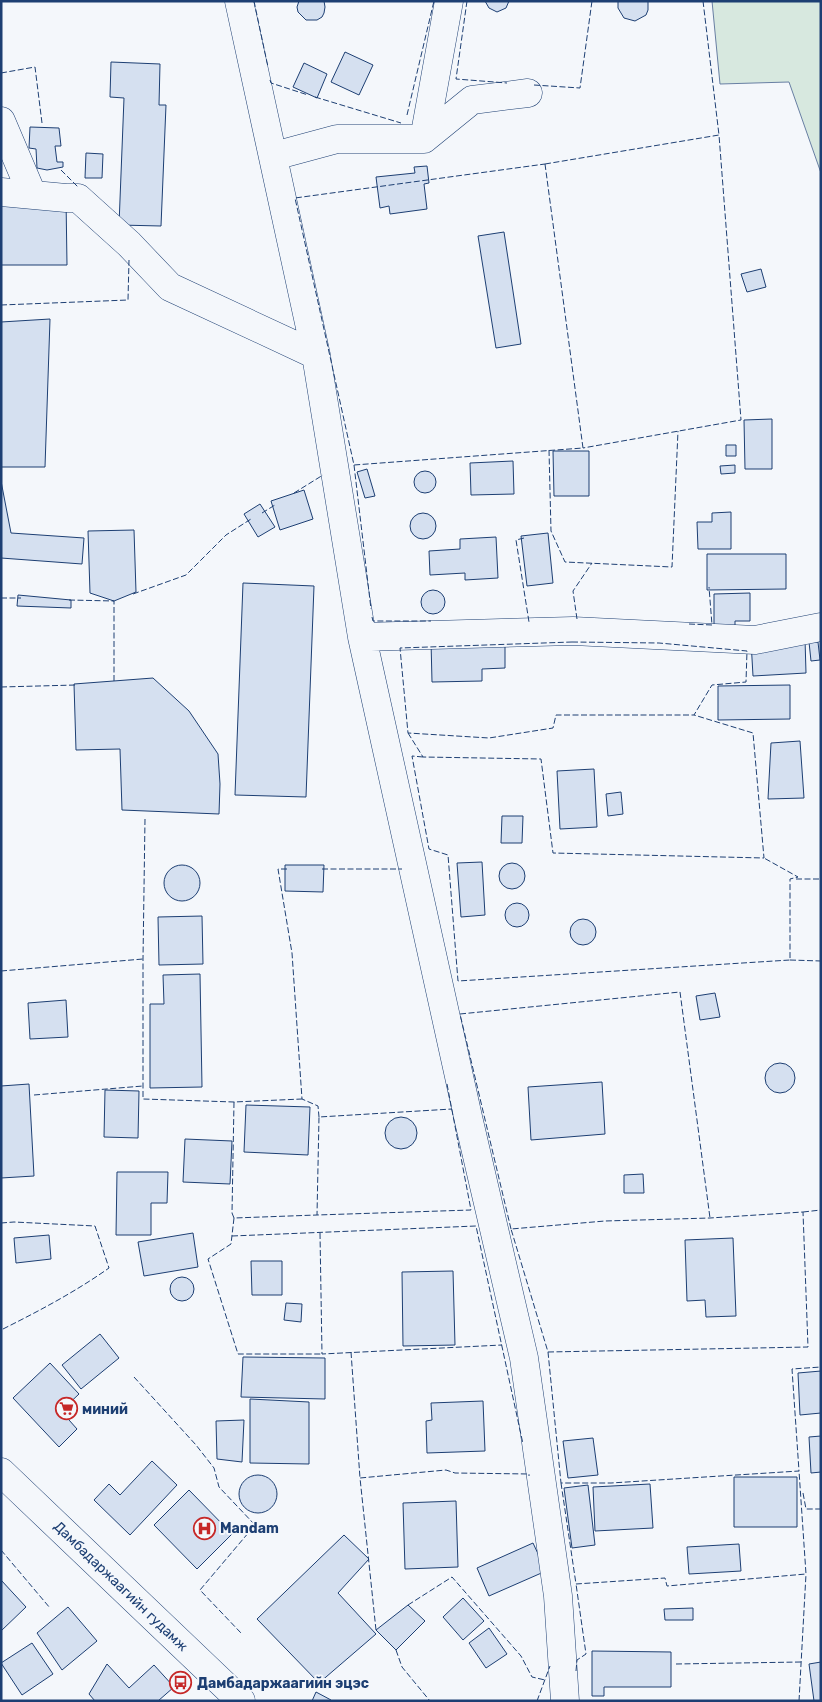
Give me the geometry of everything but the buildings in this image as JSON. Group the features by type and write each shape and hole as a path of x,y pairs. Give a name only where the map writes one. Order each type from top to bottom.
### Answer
{"street":[{"path":"239,1 316,355 362,637 466,1107 524,1358 558,1596 565,1701"},
{"path":"424,139 449,1"},
{"path":"274,156 337,139 424,139 472,100 528,93"},
{"path":"1,120 32,194"},
{"path":"1,192 78,198 129,244 170,287 316,355"},
{"path":"362,637 573,630 755,640 821,627"},
{"name":"Дамбадаржаагийн гудамж","path":"1,1472 242,1701"}],"shaded area":[{"path":"712,1 821,1 821,173 789,82 720,84"}],"fence":[{"path":"254,1 268,67"},
{"path":"407,115 434,1"},
{"path":"467,1 456,79 507,83"},
{"path":"534,85 580,88 592,1"},
{"path":"703,1 719,135"},
{"path":"1,73 35,67 42,123"},
{"path":"270,80 271,83 308,95"},
{"path":"315,97 401,123"},
{"path":"545,164 719,135 741,420 583,448"},
{"path":"545,164 583,448 354,465 295,198 545,164"},
{"path":"61,170 78,187"},
{"path":"1,305 128,300 129,260"},
{"path":"549,450 551,531 565,562 672,567 678,431"},
{"path":"354,465 371,609"},
{"path":"294,493 323,475"},
{"path":"262,513 275,505"},
{"path":"133,594 186,575 226,535 251,519"},
{"path":"524,538 516,540 529,622"},
{"path":"577,619 573,591 592,563"},
{"path":"689,624 712,625 709,587"},
{"path":"1,598 21,598"},
{"path":"69,600 114,601 114,683"},
{"path":"372,617 373,621 431,621"},
{"path":"572,642 659,643 747,651 746,682 712,685 694,715 556,715 553,728 489,738 408,733 400,648 572,642"},
{"path":"1,687 76,685"},
{"path":"408,733 423,757 541,759 553,853 764,858 753,733 694,715"},
{"path":"423,757 412,756 429,849 448,855 458,981 790,960 790,879 798,877 764,858"},
{"path":"145,819 143,1099 234,1102 302,1099"},
{"path":"287,869 278,869 292,953 302,1099 318,1106 319,1117"},
{"path":"322,869 402,869"},
{"path":"796,879 821,879"},
{"path":"1,971 143,959"},
{"path":"790,960 821,961"},
{"path":"511,1229 460,1014 680,992 710,1218"},
{"path":"447,1084 471,1210 317,1215 319,1117 452,1109"},
{"path":"34,1095 143,1086"},
{"path":"234,1102 232,1213 234,1218 317,1215"},
{"path":"803,1212 821,1210"},
{"path":"548,1352 808,1347 803,1212 710,1218 605,1221 511,1229 548,1352 561,1483 611,1483 799,1471 792,1369 821,1367"},
{"path":"234,1218 231,1244 208,1259 238,1354 322,1354"},
{"path":"1,1223 95,1226 109,1268 56,1301 1,1330"},
{"path":"232,1236 476,1226 523,1444"},
{"path":"320,1233 322,1354 502,1345"},
{"path":"351,1352 360,1478"},
{"path":"134,1377 196,1445 214,1468 219,1487 255,1525 200,1590 241,1633"},
{"path":"376,1630 360,1478 446,1470 455,1473 529,1474 529,1476"},
{"path":"561,1483 576,1584 665,1578 667,1586 806,1574 799,1471"},
{"path":"803,1493 806,1509 821,1509"},
{"path":"1,1550 50,1608"},
{"path":"799,1701 806,1574"},
{"path":"408,1605 452,1577 521,1656 532,1677 545,1680"},
{"path":"576,1584 586,1654 577,1660 576,1671"},
{"path":"396,1650 402,1667 430,1701"},
{"path":"676,1664 801,1662"},
{"path":"537,1701 550,1666"}],"place":[{"name":"миний","path":"66,1409"},
{"name":"Mandam","path":"204,1528"},
{"name":"Дамбадаржаагийн эцэс","path":"181,1683"}]}
